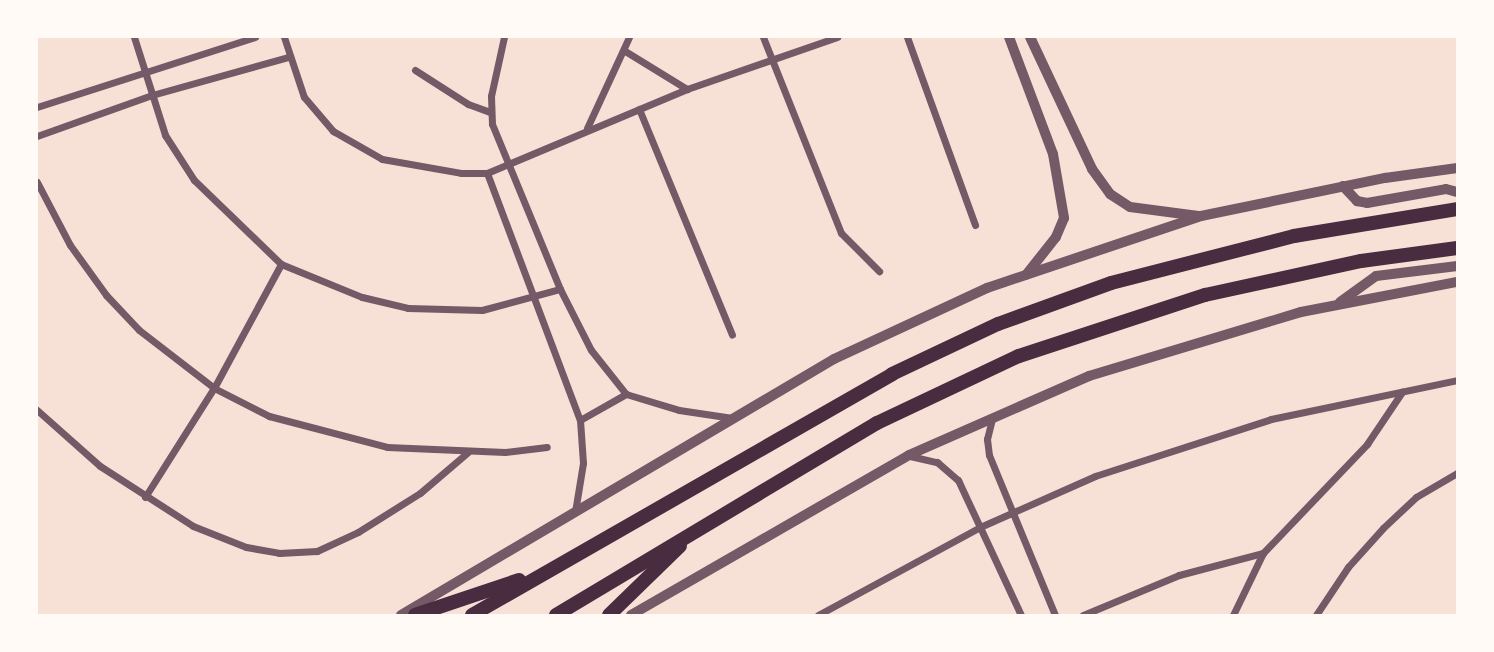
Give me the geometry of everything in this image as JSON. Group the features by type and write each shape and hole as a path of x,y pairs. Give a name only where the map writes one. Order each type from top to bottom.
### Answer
{"main road":[{"path":"472,615 892,374 998,324 1111,283 1294,236 1457,209"},
{"path":"556,615 900,410 1019,356 1205,295 1361,261 1457,248"},
{"path":"609,615 696,530"},
{"path":"415,615 551,570"}],"street":[{"path":"134,37 165,135 194,180 281,264 362,297 408,308 482,310 560,289"},
{"path":"37,107 255,37"},
{"path":"284,37 293,77 316,114 355,148 409,167 486,173 586,128 687,89 773,62 837,37"},
{"path":"504,37 490,112 497,139 510,162 560,289 591,350 626,394 679,410 732,418"},
{"path":"586,128 625,51 629,37"},
{"path":"763,37 841,233 879,271"},
{"path":"907,37 975,225"},
{"path":"1009,37 1050,144 1063,218 1056,237 1026,275"},
{"path":"1030,37 1093,169 1111,194 1130,207 1201,216"},
{"path":"625,51 687,89"},
{"path":"37,136 152,94 288,57"},
{"path":"415,70 468,104 490,112"},
{"path":"639,109 732,335"},
{"path":"401,615 732,418 905,324 1026,275 1201,216 1343,186 1457,168"},
{"path":"486,173 580,420 583,463 575,512"},
{"path":"37,182 70,245 106,295 139,330 214,388 269,416 387,447 468,452 547,447"},
{"path":"1343,186 1357,201 1367,203 1447,189 1457,192"},
{"path":"145,497 214,388 281,264"},
{"path":"1340,302 1376,276 1457,266"},
{"path":"631,615 909,456 994,415 1088,376 1186,344 1340,302 1457,282"},
{"path":"818,615 980,527 1183,444 1271,419 1457,380"},
{"path":"1233,615 1263,553 1367,444 1402,392"},
{"path":"580,420 626,394"},
{"path":"37,410 62,435 145,497 193,526 246,547 301,554 358,532 420,493 468,452"},
{"path":"994,415 987,447 1011,513 1055,615"},
{"path":"909,456 928,458 952,473 1021,615"},
{"path":"1316,615 1348,567 1383,528 1416,498 1457,473"},
{"path":"1083,615 1179,575 1263,553"}]}
